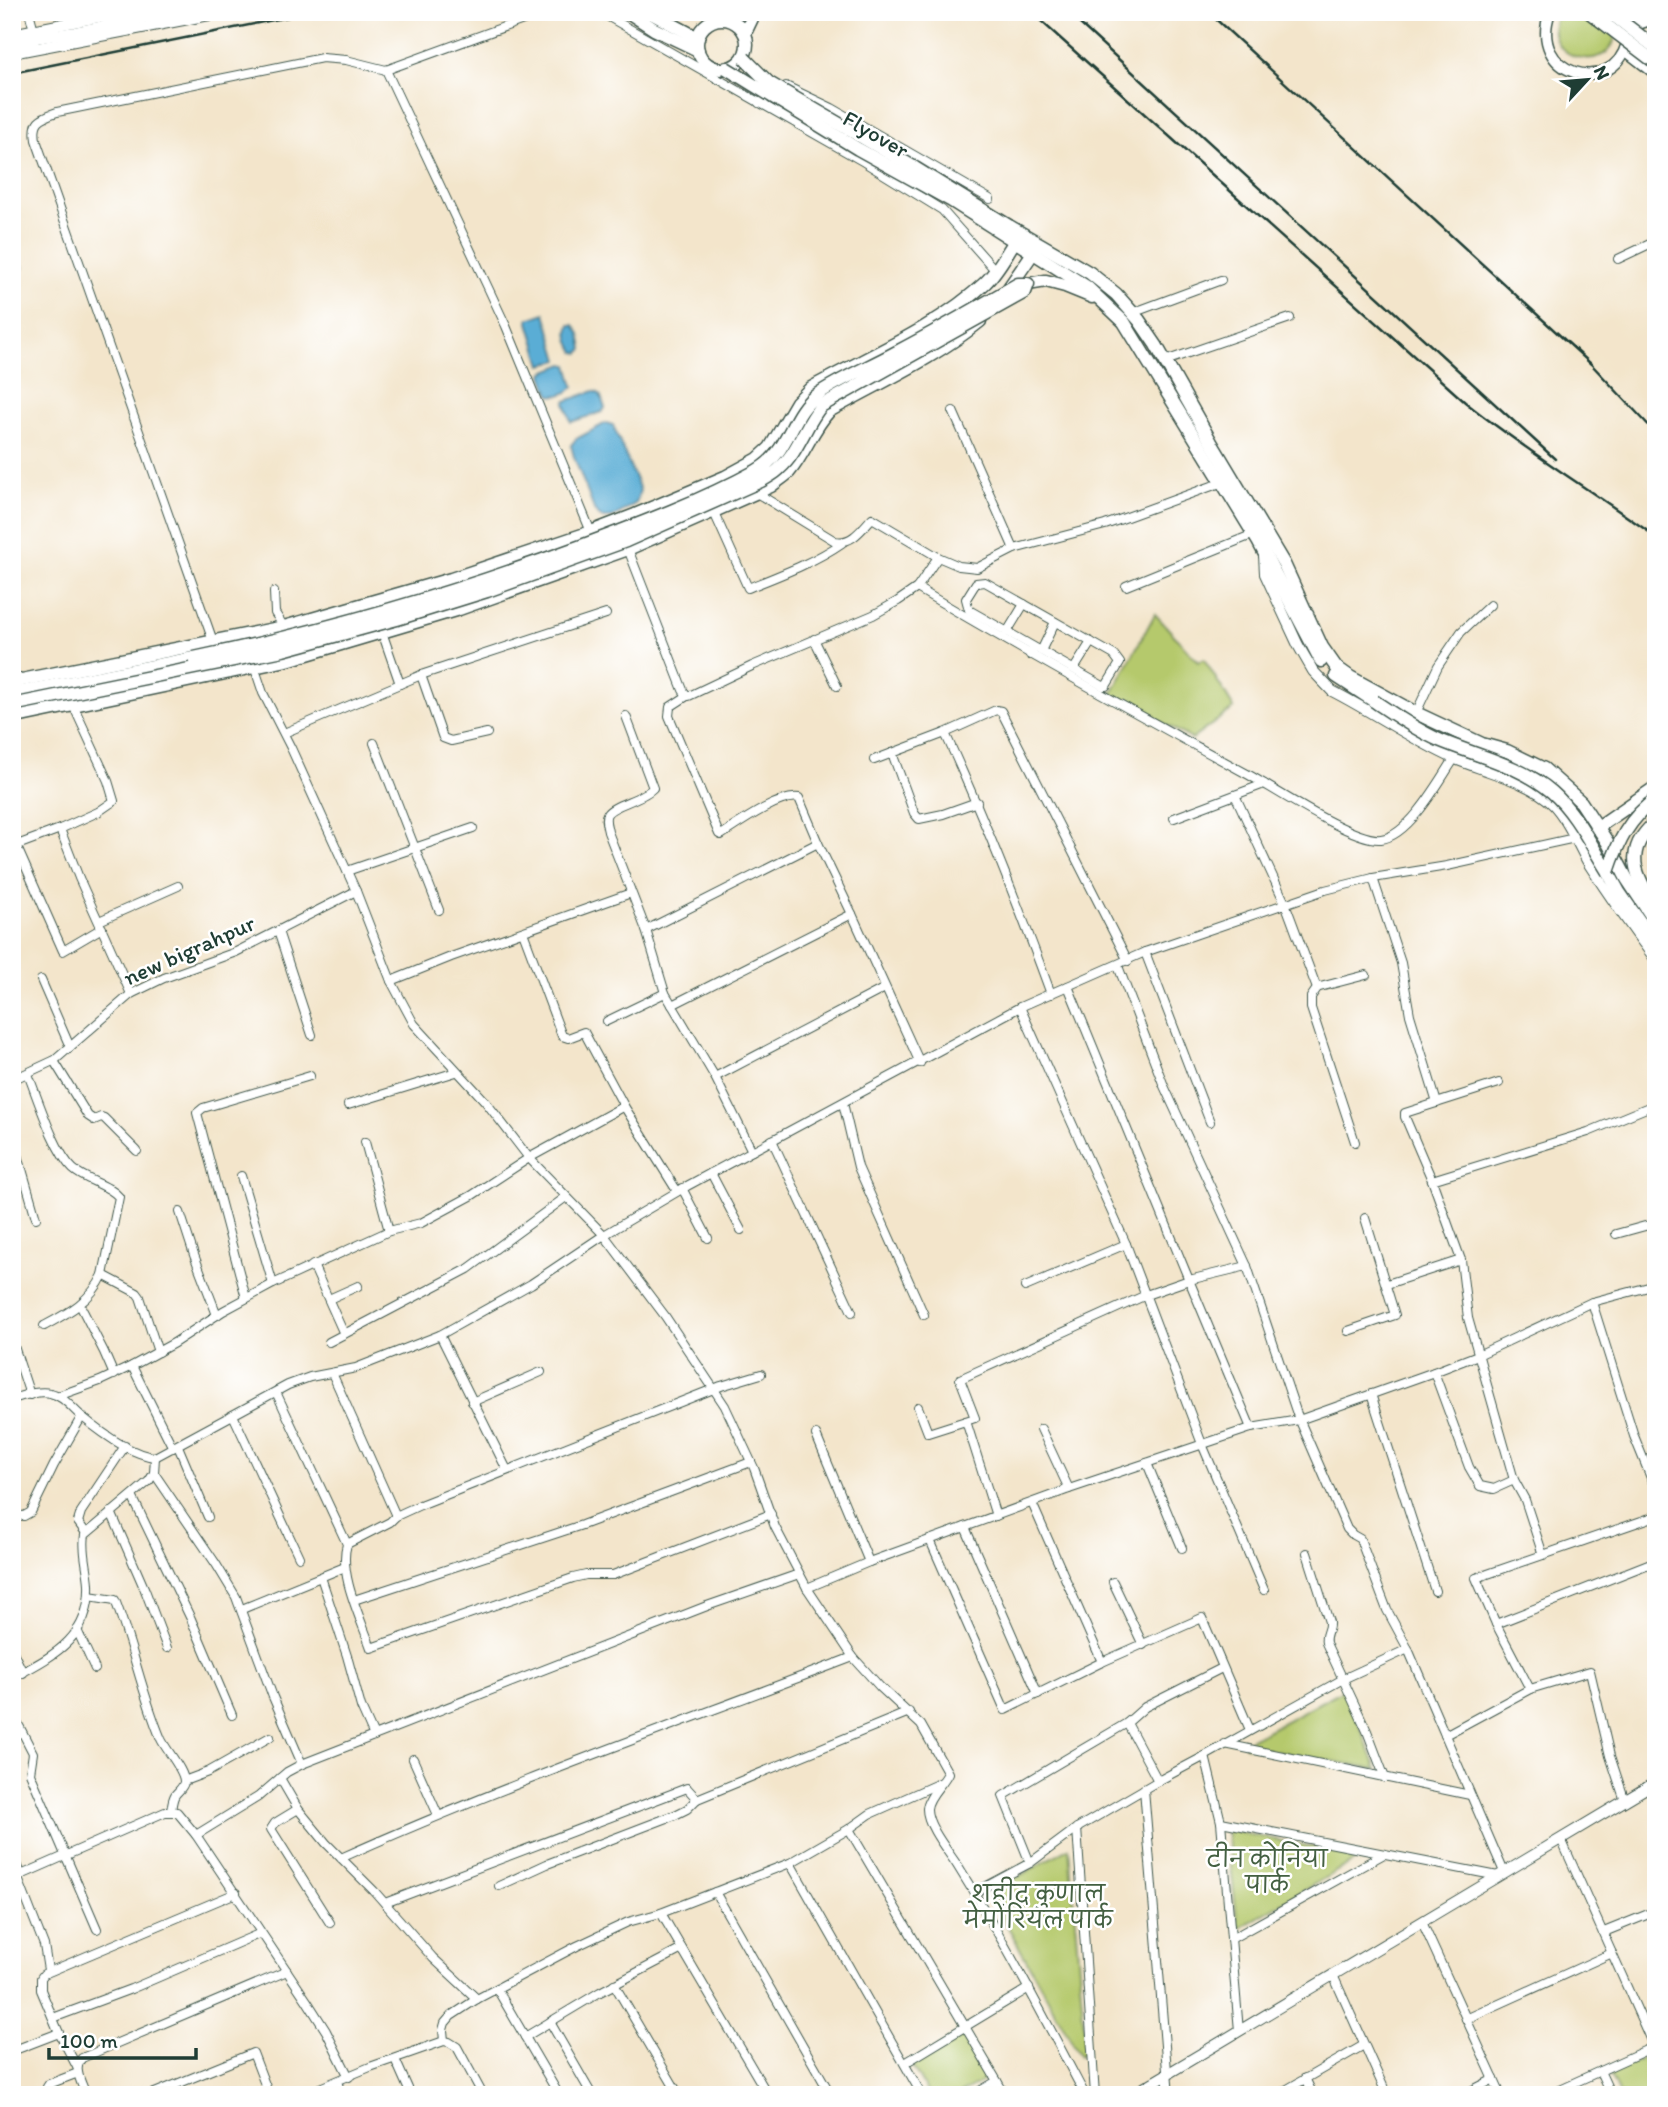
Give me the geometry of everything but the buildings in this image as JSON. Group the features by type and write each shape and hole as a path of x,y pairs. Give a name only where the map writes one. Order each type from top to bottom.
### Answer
{"main road":[{"path":"628,12 654,29 698,44"},
{"path":"649,12 698,44"},
{"path":"745,33 755,12"},
{"path":"1550,12 1545,27 1551,54 1562,66 1575,73 1589,75 1603,72 1617,62 1625,50 1629,32 1623,12"},
{"path":"1589,12 1656,63"},
{"path":"1609,12 1656,46"},
{"path":"698,44 703,27 728,15 745,33 748,45 744,58 735,66 726,68"},
{"path":"1629,32 1656,18"},
{"path":"1629,32 1656,46"},
{"name":"Flyover","path":"698,44 703,60 712,67 726,68 858,149 1012,234"},
{"path":"1625,50 1656,74"},
{"name":"Flyover","path":"744,58 769,83 915,167 1012,234"},
{"path":"12,682 285,627 451,579 591,531 739,471 770,448 797,402 811,388 916,331 961,303 988,280 1012,234 1090,273 1111,290 1156,345 1284,564 1328,658 1350,677 1416,713 1544,769 1581,802 1656,923"},
{"path":"1036,248 1087,287 1124,322 1259,542 1314,650 1332,673 1435,738 1519,770 1554,794 1570,812 1619,892 1656,945"},
{"path":"12,718 287,660 382,632 525,587 628,549 756,494 788,473 817,423 829,411 962,336 988,314 1036,248"},
{"path":"12,694 271,642 469,585 611,535 758,470 773,460 782,449 803,408 817,395 1018,284 1053,282 1101,301"},
{"path":"12,705 322,640 487,591 626,541 761,481 780,469 821,406 1025,292 1028,284"},
{"path":"1101,301 1111,290"},
{"path":"916,331 928,356"},
{"path":"1598,827 1656,787"},
{"path":"1608,872 1626,829 1636,815 1656,799"},
{"path":"1656,822 1641,836 1634,856 1635,870 1656,907"}],"street":[{"path":"29,12 35,34"},
{"path":"15,41 30,43 35,34 91,15 124,12"},
{"path":"35,34 173,12"},
{"path":"12,53 225,12"},
{"path":"223,673 57,204 36,141 34,130 38,121 57,112 322,58 345,60 386,70 545,12"},
{"path":"600,12 864,162 942,210 995,270"},
{"path":"386,70 506,326 591,531"},
{"path":"759,103 786,86 832,108 943,170 990,200"},
{"path":"1618,260 1656,241"},
{"path":"1132,313 1221,280"},
{"path":"1165,361 1290,318"},
{"path":"953,411 1014,549"},
{"path":"739,471 756,494 828,538 842,543"},
{"path":"702,487 748,588 828,553 852,538 872,518 938,557 959,566 977,568 1014,549 1105,525 1223,482"},
{"path":"1126,586 1259,542 1265,574 1298,645 1321,681 1332,691 1454,759 1540,793 1554,805 1611,898 1656,960"},
{"path":"628,549 682,691 687,696"},
{"path":"920,1063 799,798 794,796 747,817 722,835 719,834 669,716 670,707 687,696 873,615 898,601 917,588 938,557"},
{"path":"985,582 1091,642 1120,663 1109,683 1103,686 1035,651 969,610 966,599 976,583 985,582"},
{"path":"917,588 1035,651 1318,816 1368,838 1388,838 1399,831 1412,818 1454,759"},
{"path":"274,592 275,613 285,627"},
{"path":"1007,632 1024,604"},
{"path":"1416,713 1438,666 1461,632 1490,605"},
{"path":"284,733 421,675 606,614"},
{"path":"1035,651 1055,622"},
{"path":"382,632 400,684"},
{"path":"814,639 837,686"},
{"path":"1073,669 1091,642"},
{"path":"254,666 262,693 284,733 356,891 391,981 414,1024 485,1101 529,1158 604,1235 665,1316 725,1406 771,1514 807,1588 853,1657 880,1687 921,1725 948,1773 928,1802 929,1821 1029,1988 1085,2095"},
{"path":"421,675 443,738 451,741 487,733"},
{"path":"73,705 108,781 114,801 98,812 14,846 63,951 101,925 178,886"},
{"path":"874,760 996,710 1001,711 1128,961"},
{"path":"626,716 653,788 607,814 608,832 646,930 665,993 715,1077 752,1151"},
{"path":"945,733 977,802 1026,922 1051,993"},
{"path":"374,743 439,910"},
{"path":"892,753 914,813 919,818 943,814 977,802"},
{"path":"1174,818 1264,784"},
{"path":"1235,795 1286,903 1318,987"},
{"path":"12,1399 49,1392 125,1446 142,1455 155,1457 276,1392 310,1377 356,1368 440,1335 531,1283 680,1190 1020,1007 1051,993 1145,952 1325,890 1575,838 1598,827"},
{"path":"347,871 473,828"},
{"path":"60,829 131,994"},
{"path":"646,930 818,843"},
{"path":"1373,878 1401,963 1410,1015 1437,1103"},
{"name":"new bigrahpur","path":"12,1080 54,1061 131,994 164,978 236,952 356,891"},
{"path":"391,981 631,893"},
{"path":"672,1005 852,914"},
{"path":"278,931 312,1035"},
{"path":"523,932 562,1036 568,1038 584,1032 624,1106 680,1190 708,1238"},
{"path":"1145,952 1210,1122"},
{"path":"1118,965 1164,1086 1247,1266 1299,1420 1348,1529 1360,1539 1387,1611 1408,1649 1501,1874"},
{"path":"1355,1142 1311,1008 1311,998 1318,987 1366,975"},
{"path":"41,980 70,1047"},
{"path":"1068,986 1251,1427"},
{"path":"715,1077 885,988"},
{"path":"607,1021 665,993"},
{"path":"1020,1007 1126,1244 1202,1444 1264,1590"},
{"path":"54,1061 88,1116 94,1119 100,1116 104,1118 137,1151"},
{"path":"348,1105 456,1072"},
{"path":"28,1074 65,1159 72,1168 115,1192 119,1197 103,1275 93,1292 80,1305 44,1326"},
{"path":"246,1298 197,1113 203,1108 310,1076"},
{"path":"1499,1083 1409,1111 1405,1117 1432,1180 1461,1260 1468,1318 1478,1355 1514,1480 1525,1500 1543,1555"},
{"path":"844,1103 858,1167 924,1315"},
{"path":"1432,1180 1588,1132 1656,1104"},
{"path":"58,1396 132,1366 273,1284 389,1231 421,1223 471,1196 529,1158 624,1106"},
{"path":"12,1134 36,1218"},
{"path":"772,1140 852,1312"},
{"path":"365,1142 389,1231"},
{"path":"711,1173 741,1230"},
{"path":"241,1176 273,1284"},
{"path":"329,1342 468,1269 566,1197"},
{"path":"180,1212 217,1315"},
{"path":"1348,1331 1395,1315 1365,1218"},
{"path":"1616,1234 1656,1223"},
{"path":"1025,1287 1126,1244"},
{"path":"1387,1284 1461,1260"},
{"path":"313,1265 344,1334"},
{"path":"918,1407 928,1433 975,1418 960,1379 1146,1295 1189,1280 1247,1266"},
{"path":"103,1275 141,1297 158,1352"},
{"path":"329,1299 358,1286"},
{"path":"807,1588 869,1562 1069,1489 1251,1427 1299,1420 1434,1372 1478,1355 1592,1302 1653,1286 1656,1297"},
{"path":"1592,1302 1634,1436 1656,1490"},
{"path":"80,1305 114,1375"},
{"path":"440,1335 507,1470"},
{"path":"12,1340 30,1395"},
{"path":"132,1366 208,1517"},
{"path":"472,1402 541,1372"},
{"path":"1434,1372 1469,1467 1480,1486 1494,1489 1514,1480"},
{"path":"331,1373 396,1516"},
{"path":"347,1544 396,1516 507,1470 761,1374"},
{"path":"276,1392 347,1544 345,1567 371,1648 573,1578 613,1575 771,1514"},
{"path":"1371,1394 1436,1591"},
{"path":"233,1415 299,1557"},
{"path":"12,1515 24,1516 31,1512 82,1416"},
{"path":"965,1421 996,1516"},
{"path":"1041,1429 1069,1489"},
{"path":"816,1435 869,1562"},
{"path":"86,1533 78,1522 81,1512 125,1446"},
{"path":"12,1678 67,1645 77,1630 86,1612 89,1596 83,1539 86,1533 149,1481 154,1473 155,1457"},
{"path":"355,1600 582,1525 751,1462"},
{"path":"1147,1463 1182,1548"},
{"path":"154,1473 221,1572 242,1609 273,1697 302,1764"},
{"path":"132,1496 191,1619 232,1715"},
{"path":"1032,1503 1102,1662"},
{"path":"111,1512 167,1648"},
{"path":"1530,1689 1476,1578 1656,1516"},
{"path":"965,1527 1038,1694"},
{"path":"930,1540 1005,1710 1102,1662 1202,1618 1250,1730"},
{"path":"1307,1553 1330,1626 1325,1638 1385,1778"},
{"path":"1496,1623 1656,1561"},
{"path":"242,1609 345,1567"},
{"path":"196,1835 258,1797 302,1764 707,1606 799,1574"},
{"path":"321,1577 361,1707 374,1736"},
{"path":"1112,1582 1143,1646"},
{"path":"89,1596 115,1600 146,1701 163,1744 181,1772 184,1782"},
{"path":"77,1630 95,1670"},
{"path":"974,1893 1030,1863 1077,1828 1158,1780 1343,1679 1408,1649"},
{"path":"12,1650 23,1672"},
{"path":"341,1858 438,1815 603,1750 853,1657"},
{"path":"1030,1863 1003,1796 1127,1723 1145,1707 1222,1668"},
{"path":"1445,1735 1530,1689 1590,1671 1609,1756 1625,1801"},
{"path":"12,1712 33,1753 30,1773 97,1929"},
{"path":"499,1886 547,1864 675,1815 687,1809 697,1799 909,1712"},
{"path":"1127,1723 1158,1780"},
{"path":"171,1811 172,1801 184,1782 200,1776 270,1737"},
{"path":"1225,1744 1470,1795"},
{"path":"1205,1756 1221,1822 1239,2031"},
{"path":"413,1759 438,1815"},
{"path":"280,1778 309,1824 385,1903 433,1958 477,2000"},
{"path":"444,2041 443,2030 451,2016 497,1989 628,1922 661,1913 790,1863 870,1814 944,1781"},
{"path":"1132,2095 1656,1782"},
{"path":"385,1903 687,1788 697,1799"},
{"path":"1144,1789 1169,2095"},
{"path":"298,1809 275,1823 271,1829 330,1923"},
{"path":"17,1876 171,1811 177,1812 187,1822 236,1892 326,2031 349,2077"},
{"path":"1221,1822 1501,1874"},
{"path":"1077,1828 1095,2095"},
{"path":"849,1829 1005,2095"},
{"path":"1547,2095 1654,2050 1561,1839"},
{"path":"12,1852 17,1876 44,1945 48,1970"},
{"path":"1231,1939 1384,1854"},
{"path":"790,1863 922,2095"},
{"path":"86,2095 78,2070 53,2018 40,1984 41,1978 48,1970 236,1892"},
{"path":"715,1892 831,2095"},
{"path":"1604,1932 1656,1912"},
{"path":"661,1913 768,2095"},
{"path":"1422,1922 1501,2095"},
{"path":"53,2018 141,1985 261,1933"},
{"path":"525,2037 614,1984 682,1949"},
{"path":"1466,2019 1612,1952"},
{"path":"78,2070 78,2062 89,2054 287,1971"},
{"path":"1333,1975 1387,2095"},
{"path":"614,1984 679,2095"},
{"path":"905,2063 1029,1988"},
{"path":"497,1989 559,2095"},
{"path":"551,2022 592,2095"},
{"path":"12,2051 59,2033"},
{"path":"303,2095 444,2041 457,2047 483,2095"},
{"path":"1277,2095 1364,2045"},
{"path":"150,2095 253,2053 269,2095"},
{"path":"395,2059 411,2095"},
{"path":"47,2095 49,2084 78,2070"},
{"path":"1600,2071 1611,2095"},
{"path":"1306,2078 1313,2095"},
{"path":"1463,2095 1494,2079"},
{"path":"973,2095 997,2081"},
{"path":"337,2082 342,2095"}],"green space":[{"path":"1558,12 1612,12 1615,35 1611,48 1602,55 1590,58 1577,57 1565,51 1557,42 1554,28"},
{"path":"12,231 23,268 12,271"},
{"path":"1155,614 1198,662 1204,659 1234,708 1192,739 1111,695"},
{"path":"1345,1689 1377,1769 1245,1746 1244,1743"},
{"name":"टीन कोनिया पार्क","path":"1227,1830 1353,1855 1357,1859 1238,1929"},
{"name":"शहीद कुणाल मेमोरियल पार्क","path":"1069,1848 1086,2053 1080,2056 989,1893"},
{"path":"963,2035 988,2078 958,2095 929,2095 911,2064"},
{"path":"1651,2055 1656,2067 1656,2095 1619,2095 1609,2073"}],"water":[{"path":"545,313 559,360 542,365 528,319"},
{"path":"570,325 574,325 580,334 583,349 580,353 575,352 570,342"},
{"path":"568,365 574,386 563,394 550,395 544,372"},
{"path":"594,391 600,394 605,408 602,412 571,422 566,401"},
{"path":"606,423 613,425 640,490 636,503 612,518 602,518 595,512 571,445 576,439"}],"railway":[{"path":"12,73 313,12"},
{"path":"1031,12 1465,402 1656,537"},
{"path":"1067,12 1555,459"},
{"path":"1208,12 1591,364 1656,433"}]}
